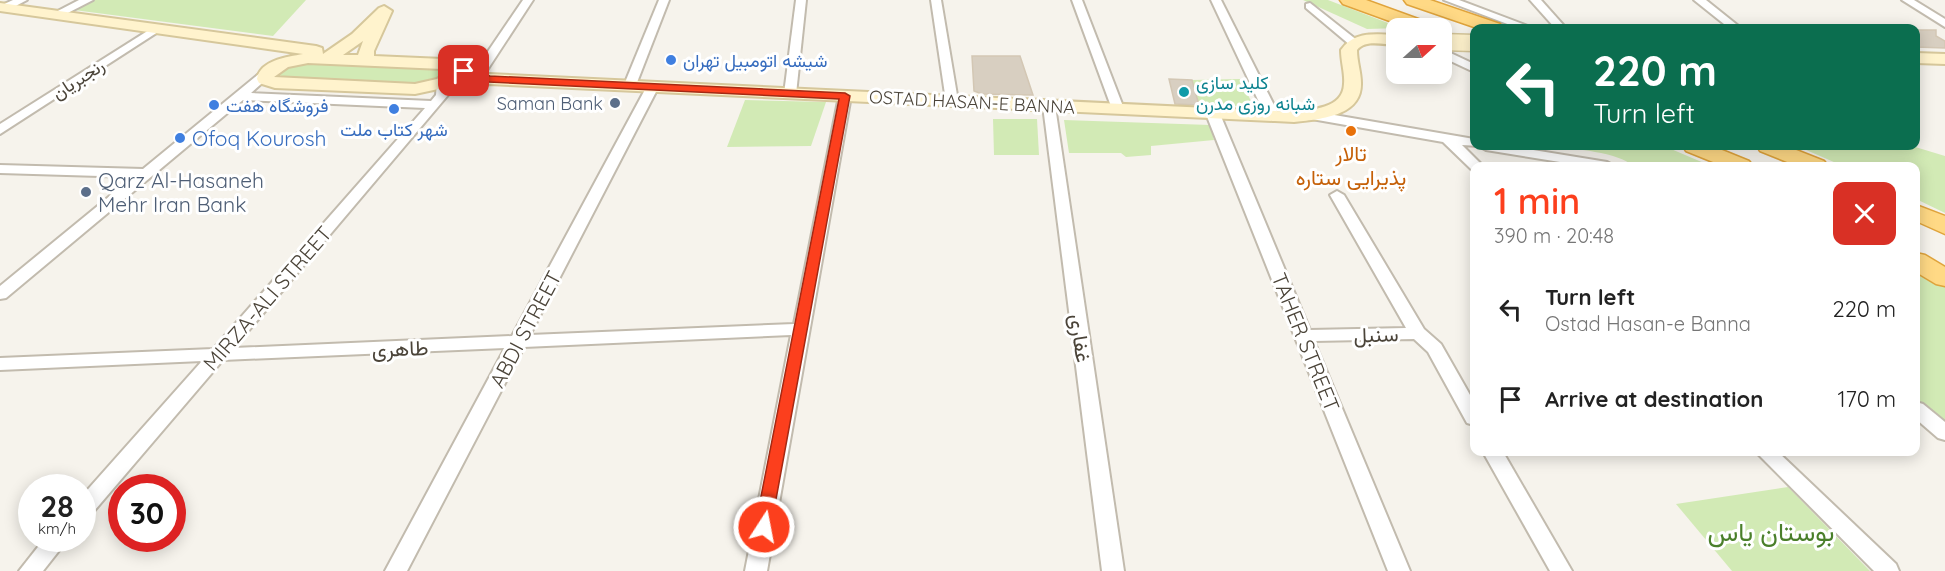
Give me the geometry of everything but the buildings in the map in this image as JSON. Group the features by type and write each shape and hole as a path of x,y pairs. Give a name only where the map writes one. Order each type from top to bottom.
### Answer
{"highway":[{"path":"1350,0 1398,18"},
{"path":"1413,0 1482,24"},
{"path":"1452,38 1470,45"},
{"path":"1703,150 1732,162"},
{"path":"1778,150 1806,162"},
{"path":"1920,214 1945,226"},
{"path":"1920,251 1945,263"},
{"path":"1920,263 1945,278"}],"main road":[{"path":"8,8 276,44 315,51 324,59 358,37 388,6"},
{"path":"372,61 366,58 366,51 388,6"},
{"path":"1354,43 1386,40"},
{"name":"OSTAD HASAN-E BANNA","path":"484,77 443,64 324,59 291,60 276,66 265,74 269,81 274,83 416,89 484,77 1273,117 1311,116 1335,110 1349,100 1354,88 1349,58 1354,43"},
{"path":"1452,43 1470,46"},
{"path":"265,74 276,58 276,44"},
{"path":"1920,58 1945,59"},
{"path":"443,83 455,74 451,66"}],"street":[{"path":"56,15 88,0"},
{"path":"484,77 528,0"},
{"path":"630,85 664,0"},
{"path":"790,94 801,0"},
{"path":"936,0 952,101"},
{"path":"1077,0 1118,109"},
{"path":"1216,0 1273,117"},
{"path":"1449,0 1516,24"},
{"path":"1535,0 1557,24"},
{"path":"1700,0 1730,24"},
{"path":"1907,0 1945,24"},
{"path":"1310,6 1354,43"},
{"name":"رنجبریان","path":"0,130 157,28"},
{"path":"1452,58 1470,66"},
{"path":"0,294 265,74"},
{"name":"MIRZA-ALI STREET","path":"96,495 435,105 442,94 443,83"},
{"name":"ABDI STREET","path":"396,571 653,86"},
{"path":"240,96 435,105"},
{"path":"756,571 845,96"},
{"name":"غفاری","path":"1049,106 1113,571"},
{"name":"TAHER STREET","path":"1213,114 1399,571"},
{"path":"1311,116 1470,142"},
{"path":"1448,139 1472,162"},
{"path":"1531,150 1588,162"},
{"path":"0,169 147,173"},
{"path":"1337,195 1418,333"},
{"name":"طاهری","path":"0,364 801,329"},
{"name":"سنبل","path":"1303,336 1418,333 1435,348 1470,411"},
{"path":"1920,412 1945,433"},
{"path":"1495,456 1561,571"},
{"path":"1770,456 1888,571"},
{"path":"30,571 46,552"}],"green space":[{"path":"95,0 306,0 273,36 74,10"},
{"path":"1303,0 1328,0 1386,22 1386,28 1367,29"},
{"path":"306,63 433,69 441,70 443,74 438,79 417,84 284,78 279,75 289,66"},
{"path":"1240,79 1254,107 1199,105 1192,80"},
{"path":"745,100 826,102 811,146 727,147"},
{"path":"993,119 1037,119 1039,155 994,155"},
{"path":"1064,120 1210,125 1214,140 1151,146 1151,155 1126,157 1121,153 1069,153"},
{"path":"1920,148 1945,156 1945,213 1920,201 1920,162 1834,162 1806,150"},
{"path":"1583,150 1673,150 1702,162 1627,162 1607,154"},
{"path":"1920,272 1945,287 1945,424 1920,403"},
{"name":"بوستان یاس","path":"1788,487 1870,571 1732,571 1676,504"}],"place":[{"name":"شیشه اتومبیل تهران","path":"671,60"},
{"name":"کلید سازی شبانه روزی مدرن","path":"1184,92"},
{"name":"Saman Bank","path":"615,103"},
{"name":"فروشگاه هفت","path":"214,105"},
{"name":"شهر کتاب ملت","path":"394,109"},
{"name":"تالار پذیرایی ستاره","path":"1351,131"},
{"name":"Ofoq Kourosh","path":"180,138"},
{"name":"Qarz Al-Hasaneh Mehr Iran Bank","path":"86,192"}],"route":[{"path":"464,71 489,79 845,96 764,527"}]}
